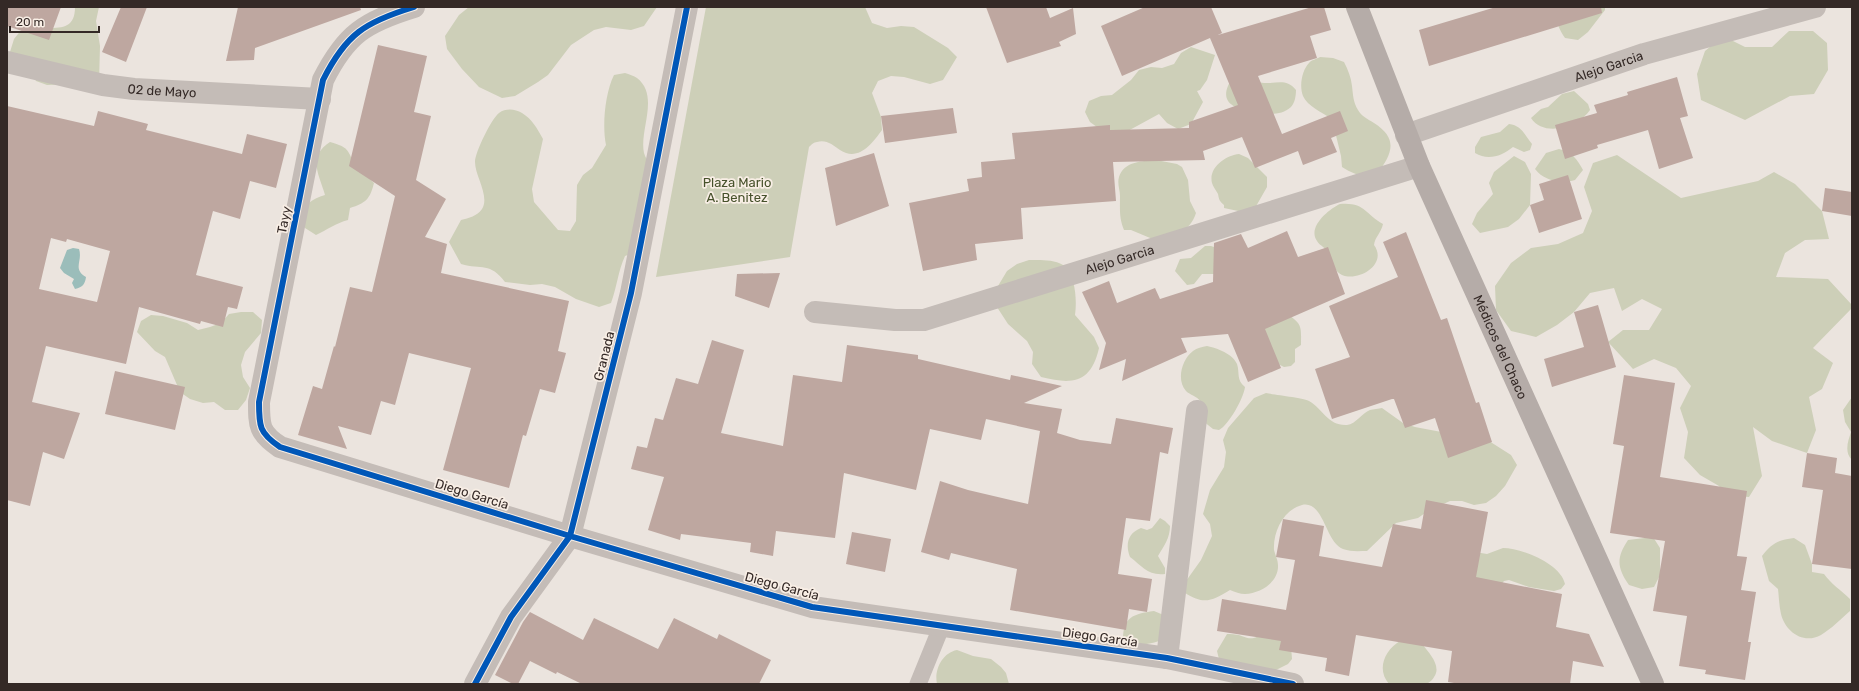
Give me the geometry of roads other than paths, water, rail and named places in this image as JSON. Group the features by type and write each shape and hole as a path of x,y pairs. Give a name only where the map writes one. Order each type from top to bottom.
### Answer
{"main road":[{"name":"Médicos del Chaco","path":"1357,7 1419,166 1653,684"}],"street":[{"name":"Tayy","path":"280,446 267,437 259,422 259,402 323,80 332,62 348,41 363,27 384,11 414,7"},
{"name":"Granada","path":"475,684 512,618 570,536 631,293 687,7"},
{"name":"Alejo Garcia","path":"1406,135 1644,54 1815,7"},
{"name":"02 de Mayo","path":"7,62 103,85 134,89 320,99"},
{"name":"Alejo Garcia","path":"815,312 895,320 924,320 945,312 1419,166"},
{"path":"1167,658 1197,410"},
{"name":"Diego García","path":"280,446 570,536 812,607 1167,658 1293,684"}],"lane":[{"path":"918,684 942,626"}],"water":[{"path":"73,248 79,249 79,268 82,274 86,277 83,285 75,289 72,283 74,279 64,273 60,268 67,250"}],"park label":[{"name":"Plaza Mario A. Benitez","path":"737,190"}]}
